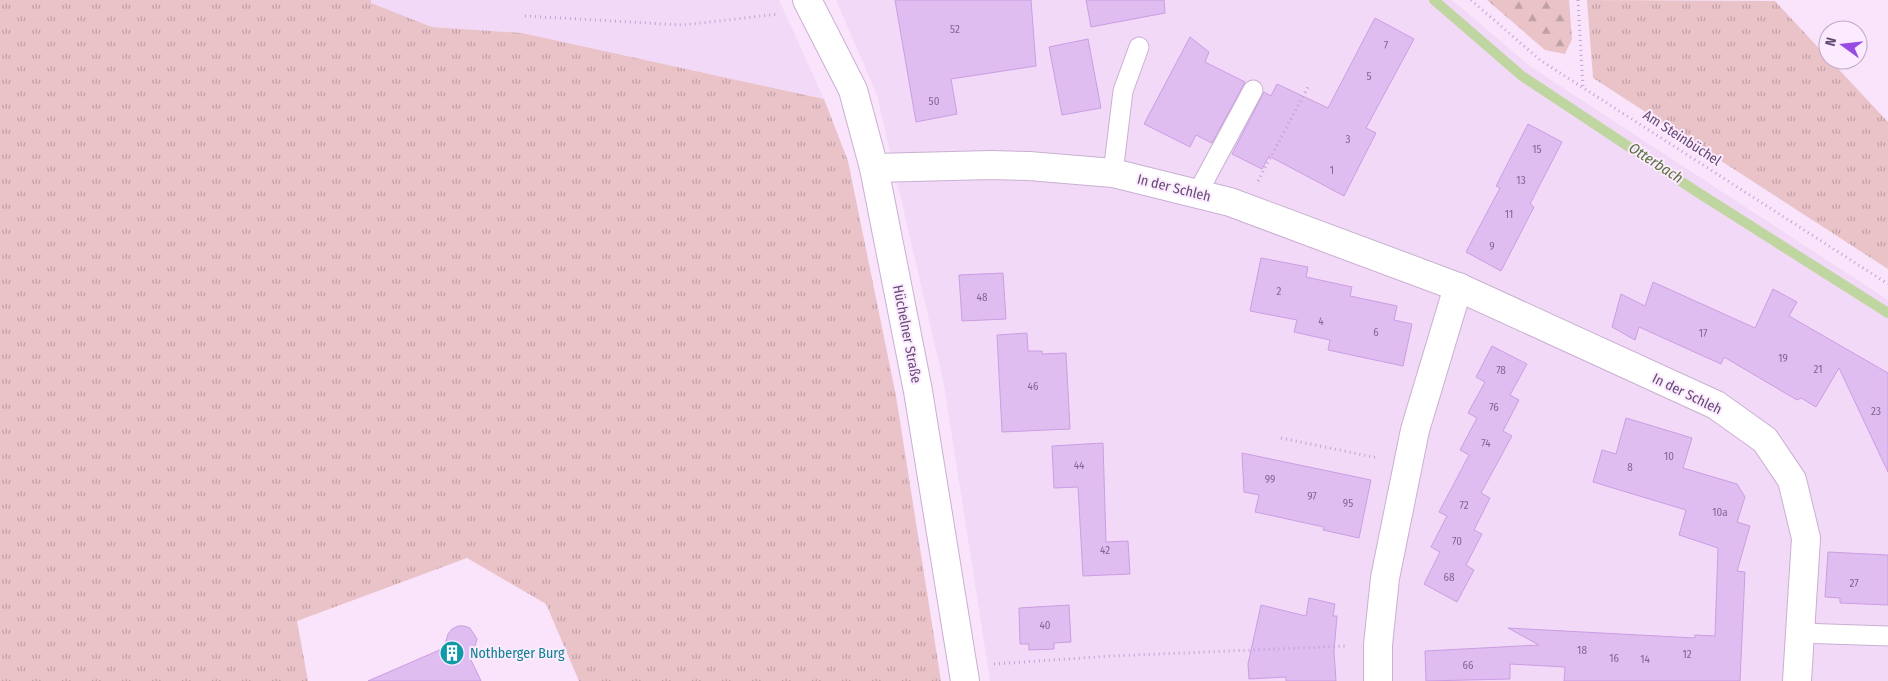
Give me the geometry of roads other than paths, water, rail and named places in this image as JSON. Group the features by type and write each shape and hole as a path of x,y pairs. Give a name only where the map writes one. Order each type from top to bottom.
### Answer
{"street":[{"name":"Hüchelner Straße","path":"809,5 853,90 874,168 918,391 964,673"},
{"name":"In der Schleh","path":"874,168 1000,165 1113,173 1246,208 1458,287 1716,405 1765,440 1792,480 1806,538 1797,681"},
{"path":"1378,681 1378,645 1385,578 1408,464 1415,430 1458,287"}],"lane":[{"path":"1113,173 1123,91 1139,47"},
{"path":"1196,194 1252,90"},
{"path":"1800,633 1888,636"}],"waterway":[{"name":"Otterbach","path":"1434,0 1522,76 1694,190 1888,313"}],"place":[{"name":"Nothberger Burg","path":"452,653"}]}
